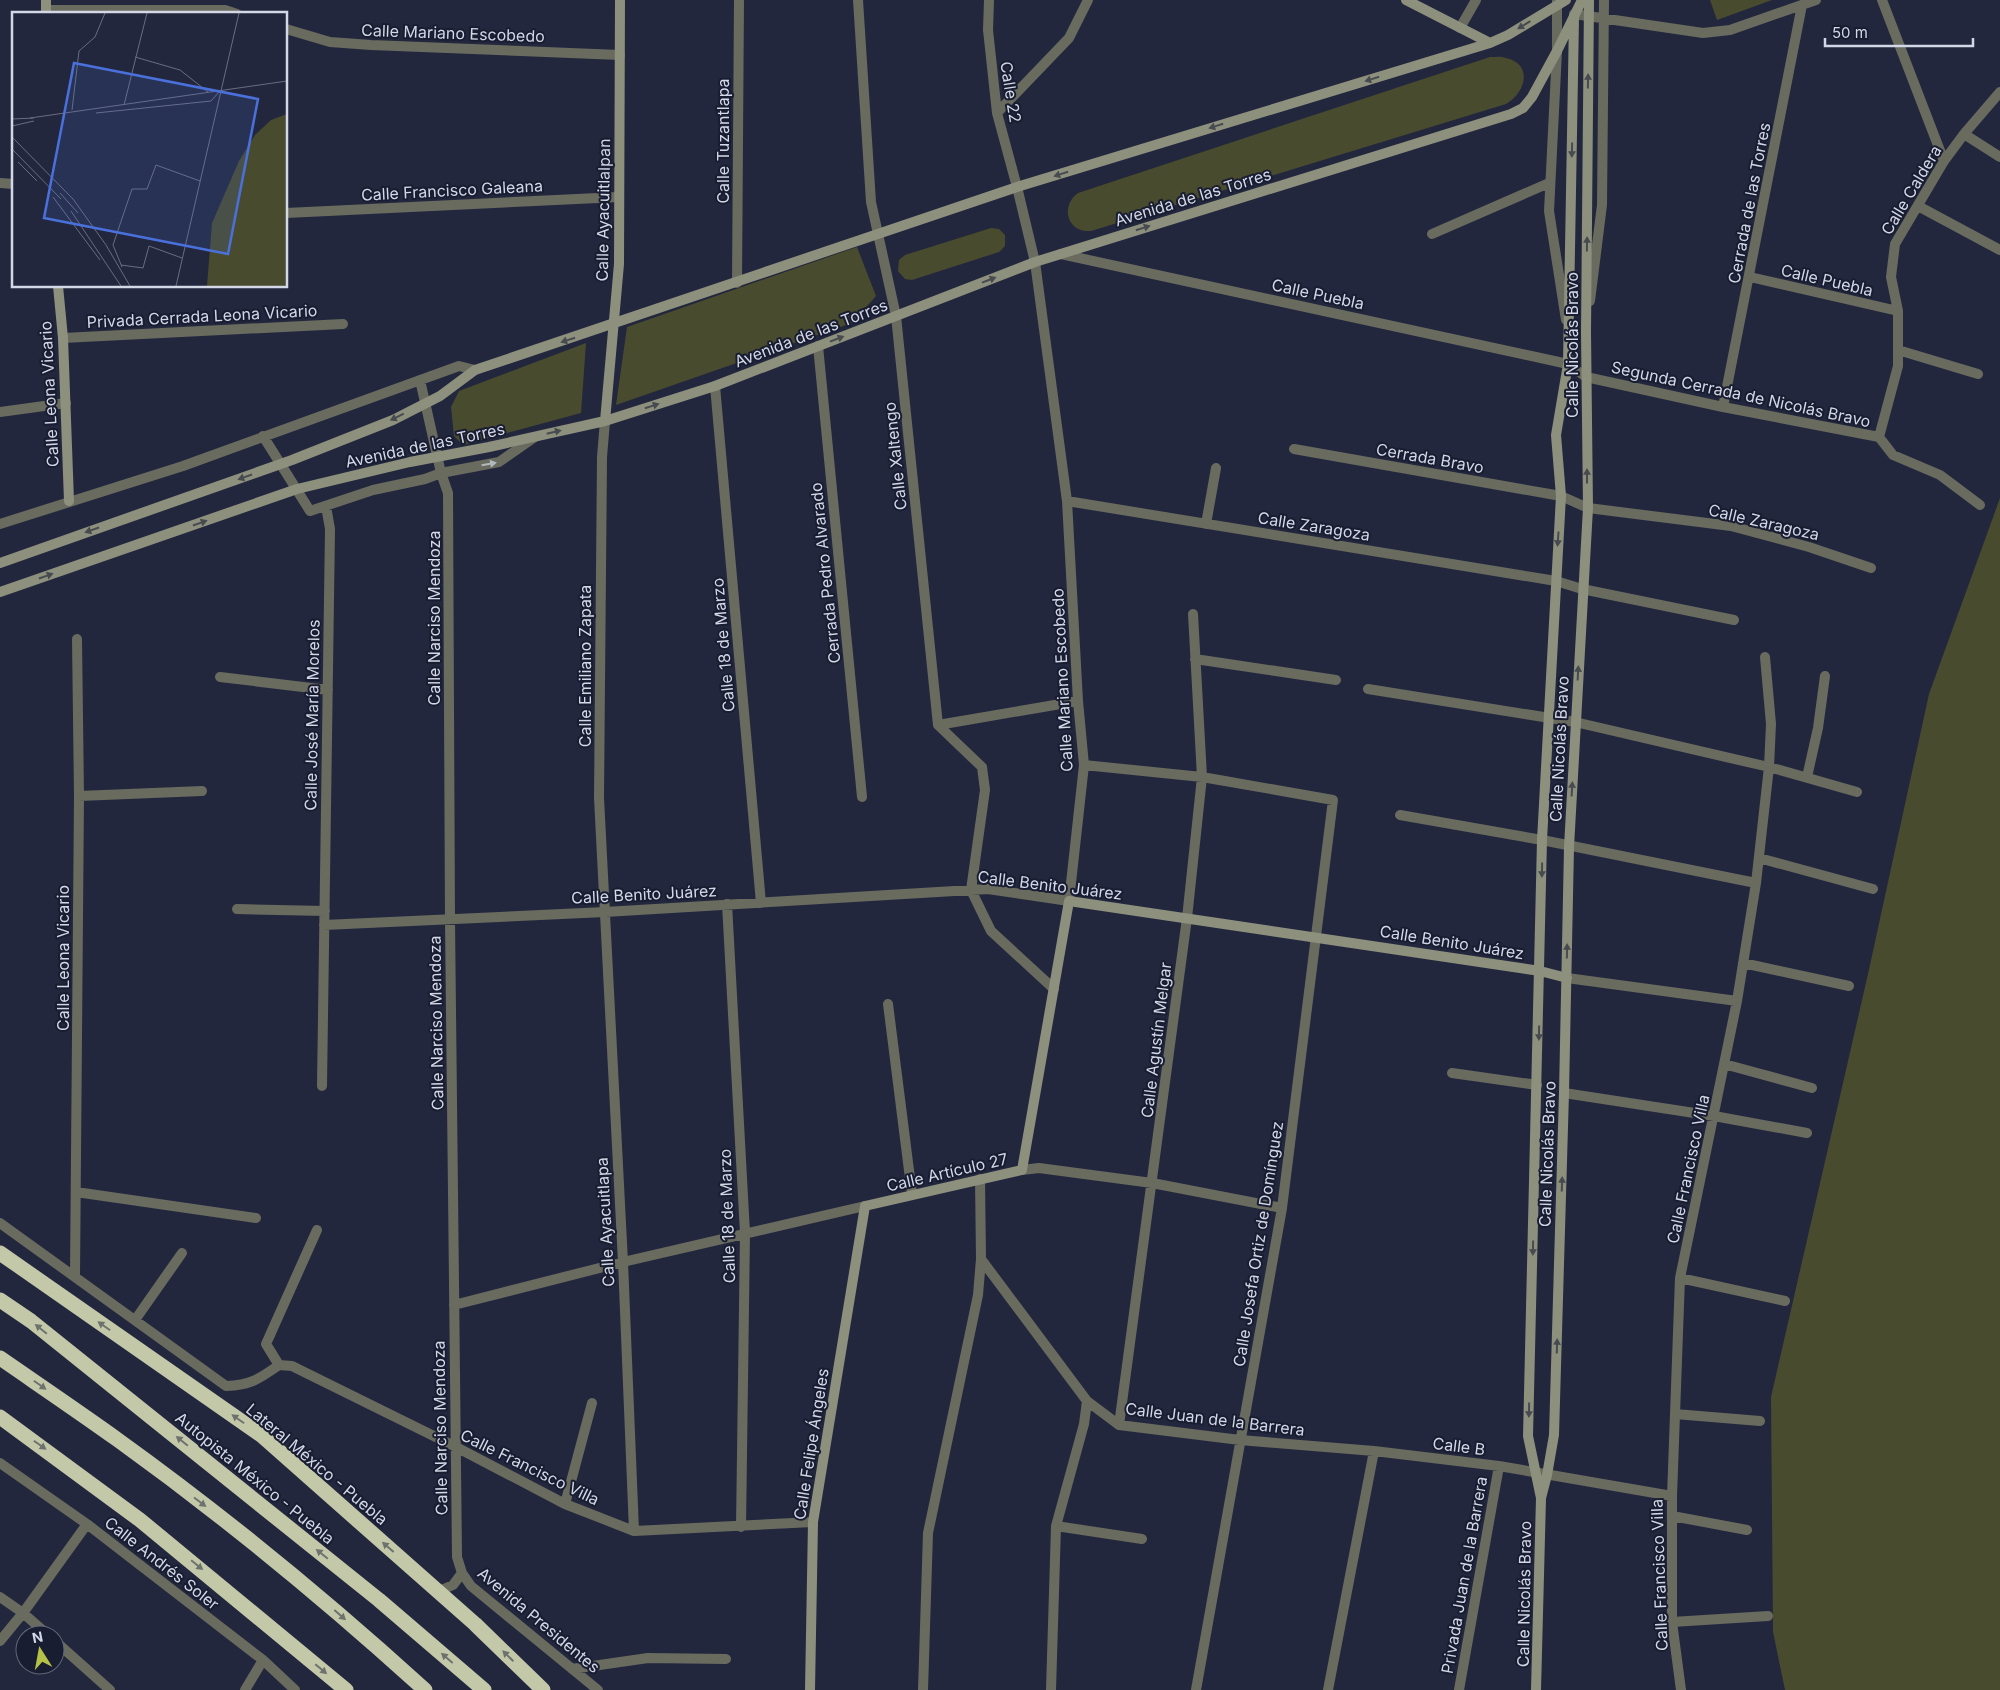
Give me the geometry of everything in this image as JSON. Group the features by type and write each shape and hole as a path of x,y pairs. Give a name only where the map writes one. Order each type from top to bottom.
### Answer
{"highway":[{"name":"Lateral México - Puebla","path":"0,1253 262,1435 439,1591 543,1690"},
{"name":"Autopista México - Puebla","path":"0,1300 31,1321 379,1600 484,1690"},
{"path":"0,1358 119,1441 237,1530 335,1611 425,1690"},
{"path":"0,1417 140,1520 346,1690"}],"main road":[{"name":"Calle Ayacuitlalpan","path":"605,421 619,264 620,0"},
{"path":"1406,0 1490,43"},
{"name":"Avenida de las Torres","path":"0,563 292,460 393,420 440,396 476,370 1018,187 1490,43 1557,3 1566,0"},
{"name":"Calle Nicolás Bravo","path":"1541,1474 1528,1436 1542,840 1561,496 1556,435 1568,364 1574,0"},
{"name":"Avenida de las Torres","path":"0,592 297,489 410,462 489,447 605,421 715,386 1036,262 1511,114 1523,108 1532,97 1582,0"},
{"name":"Calle Nicolás Bravo","path":"1536,1690 1541,1474 1554,1435 1567,978 1568,847 1588,508 1586,332 1589,0"},
{"name":"Calle Leona Vicario","path":"58,288 63,338 69,501"},
{"name":"Calle Benito Juárez","path":"1069,901 1540,971 1567,978"},
{"name":"Calle Mariano Escobedo","path":"1022,1170 1069,901"},
{"name":"Calle Artículo 27","path":"865,1206 1022,1170"},
{"name":"Calle Felipe Ángeles","path":"810,1690 813,1522 865,1206"}],"street":[{"name":"Calle Tuzantlapa","path":"737,283 739,0"},
{"name":"Calle Xaltengo","path":"858,0 871,202 896,316 938,725"},
{"name":"Calle 22","path":"989,0 988,30 997,113 1018,187"},
{"path":"997,113 1069,38 1088,0"},
{"path":"1460,28 1476,0"},
{"path":"1586,332 1602,205 1604,0"},
{"path":"1574,14 1703,33 1717,33 1816,0"},
{"path":"1882,0 1944,161"},
{"path":"1557,3 1557,51 1549,211 1568,335"},
{"name":"Cerrada de las Torres","path":"1723,407 1802,5"},
{"path":"46,8 225,10 231,12"},
{"name":"Calle Mariano Escobedo","path":"288,30 330,42 620,55"},
{"name":"Calle Caldera","path":"1879,437 1898,366 1898,312 1891,277 1895,244 1944,161 2000,92"},
{"path":"1964,134 2000,157"},
{"path":"1432,234 1549,183"},
{"name":"Calle Mariano Escobedo","path":"1018,187 1036,262 1067,501 1078,701 1084,765 1069,901"},
{"name":"Calle Francisco Galeana","path":"288,213 619,197"},
{"path":"1918,206 2000,250"},
{"name":"Calle Puebla","path":"1061,254 1568,364"},
{"name":"Calle Puebla","path":"1750,277 1898,312"},
{"name":"Privada Cerrada Leona Vicario","path":"63,338 343,324"},
{"name":"Cerrada Pedro Alvarado","path":"818,346 862,797"},
{"path":"1898,350 1978,374"},
{"name":"Segunda Cerrada de Nicolás Bravo","path":"1568,364 1586,377 1723,407 1879,437 1893,455 1940,475 1980,504"},
{"path":"0,524 182,466 459,366 476,370"},
{"name":"Calle Narciso Mendoza","path":"420,380 441,473 448,493 450,920 457,1557 462,1573"},
{"name":"Calle 18 de Marzo","path":"715,386 760,903"},
{"path":"0,412 66,403"},
{"name":"Calle Emiliano Zapata","path":"605,421 602,456 599,798 605,912"},
{"path":"263,436 310,511 373,490 425,479 441,473 499,462 535,437"},
{"name":"Cerrada Bravo","path":"1294,450 1561,496"},
{"path":"1206,524 1216,468"},
{"name":"Calle Zaragoza","path":"1561,496 1588,508 1731,526 1810,547 1871,568"},
{"name":"Calle Zaragoza","path":"1067,501 1556,581 1734,620"},
{"name":"Calle José María Morelos","path":"322,1086 330,529 326,506"},
{"name":"Calle Agustín Melgar","path":"1119,1425 1187,918 1202,777 1193,614"},
{"name":"Calle Leona Vicario","path":"75,1276 79,796 77,639"},
{"name":"Calle Francisco Villa","path":"1681,1690 1672,1622 1672,1496 1680,1278 1737,1001 1756,883 1769,766 1771,724 1765,657"},
{"path":"1195,659 1336,680"},
{"path":"1807,777 1818,728 1825,676"},
{"path":"220,677 328,690"},
{"name":"Calle Nicolás Bravo","path":"1368,688 1549,717"},
{"path":"938,725 1078,701"},
{"path":"1549,717 1769,766 1856,792"},
{"path":"938,725 982,767 986,790 971,890 991,931 1054,989"},
{"path":"1084,765 1202,777"},
{"name":"Calle Josefa Ortiz de Domínguez","path":"1196,1690 1282,1208 1333,800 1202,777"},
{"path":"79,796 202,791"},
{"path":"1400,815 1542,840 1568,847 1756,883"},
{"path":"1759,858 1873,889"},
{"name":"Calle Benito Juárez","path":"324,925 605,912 971,890 988,890 1069,901"},
{"name":"Calle 18 de Marzo","path":"728,904 745,1234 741,1527"},
{"path":"237,908 324,911"},
{"name":"Calle Ayacuitlapa","path":"605,912 623,1262 634,1531"},
{"path":"1743,962 1849,986"},
{"name":"Calle Benito Juárez","path":"1567,978 1737,1001"},
{"path":"888,1004 912,1194"},
{"path":"1724,1064 1812,1088"},
{"path":"1452,1073 1537,1085"},
{"path":"1564,1093 1714,1116 1807,1133"},
{"name":"Calle Artículo 27","path":"1022,1170 1039,1168 1152,1183 1282,1208"},
{"path":"924,1690 928,1533 978,1295 981,1260 980,1179"},
{"path":"76,1192 256,1218"},
{"name":"Calle Artículo 27","path":"454,1305 623,1262 865,1206"},
{"path":"0,1223 226,1386 246,1385 279,1365 266,1344 317,1230"},
{"path":"135,1320 182,1253"},
{"name":"Calle Juan de la Barrera","path":"981,1260 1087,1401 1119,1425 1240,1440 1374,1451"},
{"path":"1680,1278 1785,1301"},
{"name":"Calle Francisco Villa","path":"279,1365 292,1366 456,1447 565,1504 634,1531 813,1522"},
{"path":"1051,1690 1056,1526 1084,1424 1087,1401"},
{"path":"565,1504 592,1403"},
{"path":"1675,1414 1760,1421"},
{"path":"1328,1690 1374,1451"},
{"name":"Calle B","path":"1374,1451 1499,1466 1672,1496"},
{"path":"0,1463 87,1524"},
{"name":"Privada Juan de la Barrera","path":"1459,1690 1499,1466"},
{"path":"1672,1516 1747,1530"},
{"name":"Calle Andrés Soler","path":"0,1641 23,1613 87,1524 263,1660 295,1690"},
{"path":"1056,1526 1142,1539"},
{"path":"439,1591 453,1585 462,1573"},
{"name":"Avenida Presidentes","path":"462,1573 471,1586 598,1690"},
{"path":"0,1597 37,1625"},
{"path":"1672,1622 1768,1616"},
{"path":"65,1650 110,1690"},
{"path":"572,1668 648,1658 726,1658"},
{"path":"245,1690 263,1660"}],"green space":[{"path":"1710,0 1772,0 1717,20"},
{"path":"1490,57 1502,57 1515,61 1523,73 1522,87 1513,99 1506,104 1091,231 1076,228 1069,218 1069,205 1072,198 1078,193"},
{"path":"991,228 999,229 1005,235 1005,246 999,252 912,280 905,279 898,271 899,260 905,255"},
{"path":"857,247 876,296 852,323 616,405 627,327"},
{"path":"586,343 581,413 463,445 454,436 451,407 459,391"},
{"path":"2000,498 2000,1690 1785,1690 1773,1632 1771,1397 1868,974 1929,694"}]}
